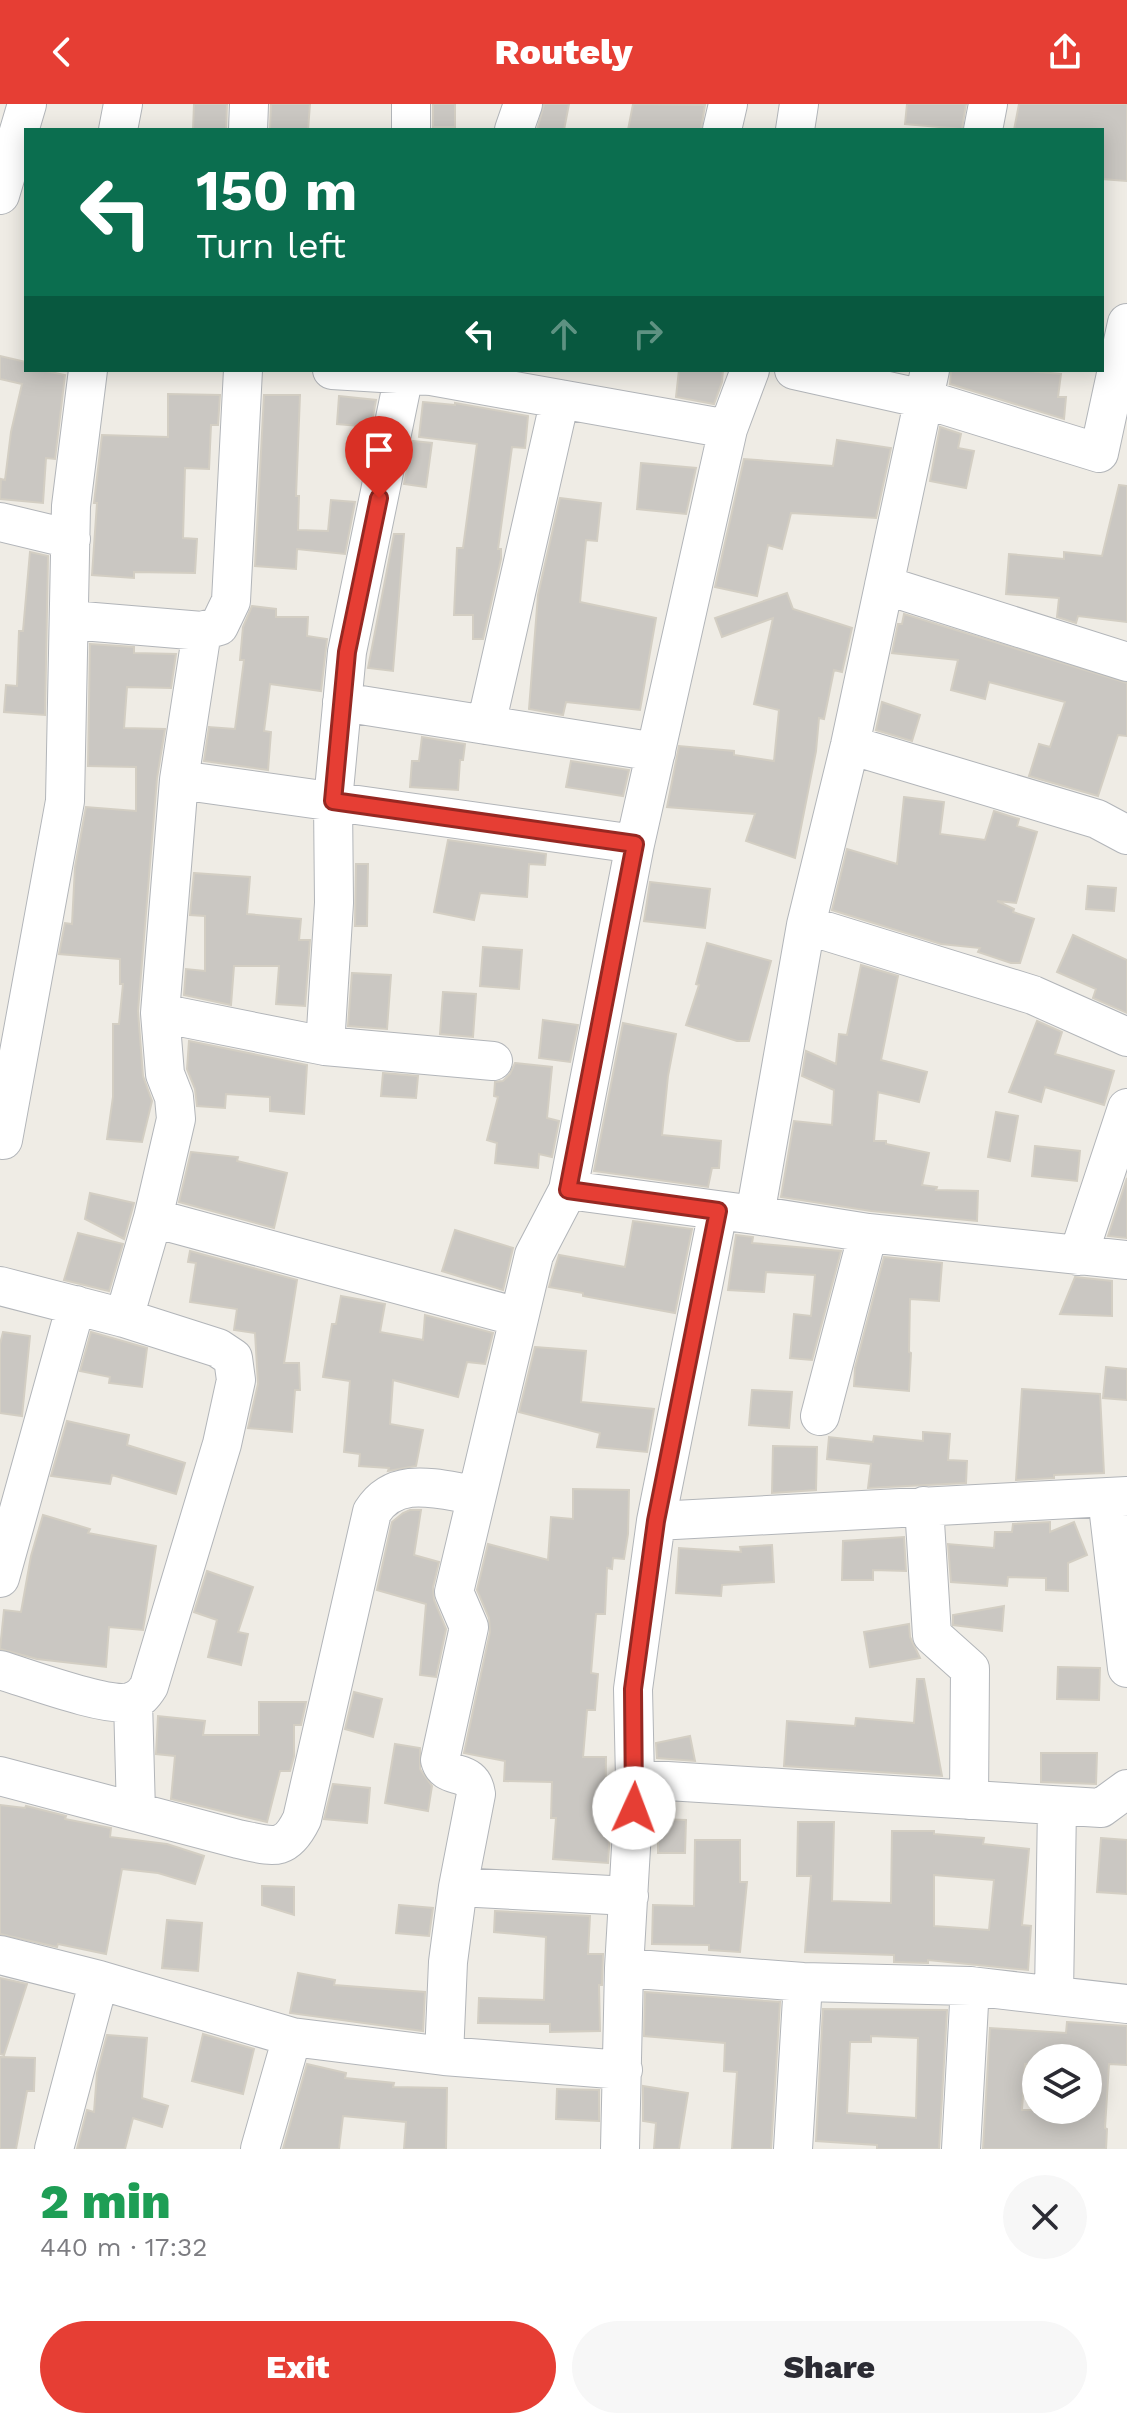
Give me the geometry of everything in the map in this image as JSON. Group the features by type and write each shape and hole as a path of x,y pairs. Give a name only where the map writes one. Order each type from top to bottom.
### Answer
{"street":[{"path":"0,195 27,104"},
{"path":"118,128 123,104"},
{"path":"248,128 249,104"},
{"path":"411,104 411,128"},
{"path":"515,128 523,104"},
{"path":"722,128 728,104"},
{"path":"795,128 799,104"},
{"path":"983,128 988,104"},
{"path":"813,372 927,384 1113,457 1127,323"},
{"path":"3,1140 65,801 71,506 88,372"},
{"path":"70,620 202,631 219,626 231,601 243,372"},
{"path":"389,372 418,373 728,429"},
{"path":"444,2056 448,1962 458,1887 476,1794 475,1785 469,1778 441,1766 439,1753 469,1627 454,1592 534,1255 568,1190 635,844 728,429 749,372"},
{"path":"325,1046 334,903 333,801 347,652 418,373"},
{"path":"620,2149 624,1968 635,1779 633,1689 656,1521 736,1213 850,745 927,384"},
{"path":"486,725 560,399"},
{"path":"0,522 71,539"},
{"path":"884,585 1127,662"},
{"path":"124,1318 153,1218 176,1119 174,1097 165,1074 160,1013 179,780 202,631"},
{"path":"342,702 656,752"},
{"path":"850,745 1097,819 1127,835"},
{"path":"179,780 635,844"},
{"path":"806,925 1033,995 1127,1037"},
{"path":"160,1013 325,1046 493,1061"},
{"path":"1078,1256 1127,1108"},
{"path":"568,1190 868,1233 1127,1260"},
{"path":"153,1218 518,1317"},
{"path":"820,1416 868,1233"},
{"path":"0,1286 124,1318 227,1353 233,1358 236,1380 222,1444 149,1686 143,1695 133,1701 108,1702 0,1670"},
{"path":"0,1578 14,1477 76,1305"},
{"path":"0,1776 266,1845 278,1847 287,1842 302,1819 372,1512 381,1498 395,1490 412,1487 476,1495"},
{"path":"656,1521 1117,1496 1127,1668"},
{"path":"924,1506 932,1635 970,1669 969,1800"},
{"path":"133,1701 136,1812"},
{"path":"635,1779 1101,1808 1127,1789"},
{"path":"1054,1994 1057,1806"},
{"path":"458,1887 629,1896"},
{"path":"0,1955 99,1980 292,2037 444,2056 623,2070"},
{"path":"624,1968 803,1982 970,1986 1127,2004"},
{"path":"54,2149 99,1980"},
{"path":"793,2149 803,1982"},
{"path":"961,2149 970,1986"},
{"path":"260,2149 292,2037"}],"building":[{"path":"194,104 227,104 226,128 193,128"},
{"path":"271,104 310,104 308,128 270,128"},
{"path":"433,104 455,104 455,127 433,127"},
{"path":"544,104 569,104 564,128 538,128"},
{"path":"633,104 705,105 701,128 628,128"},
{"path":"907,104 966,104 962,128 905,124"},
{"path":"1019,104 1127,104 1127,181 1104,179 1104,128 1014,128"},
{"path":"0,356 24,362 24,372 65,375 55,459 46,458 43,503 0,499 1,479 5,480 11,432 22,384 0,379"},
{"path":"679,372 723,372 714,404 676,397"},
{"path":"951,372 1061,374 1058,397 1066,397 1064,419 950,384"},
{"path":"168,394 220,395 218,425 211,425 209,469 185,468 183,538 197,539 195,573 134,572 134,578 92,575 97,503 94,503 102,435 168,437"},
{"path":"264,395 300,395 296,496 299,496 298,530 328,531 331,500 355,502 345,554 297,549 296,569 255,566"},
{"path":"339,396 376,400 371,427 337,424"},
{"path":"423,402 455,403 528,416 525,448 512,447 498,549 501,549 501,559 483,639 473,639 473,615 454,615 457,548 463,548 477,444 419,437"},
{"path":"940,427 961,434 958,448 974,451 966,488 930,481"},
{"path":"837,440 891,448 876,518 791,513 782,549 768,545 757,596 715,587 744,459 833,466"},
{"path":"413,441 432,443 426,487 404,484"},
{"path":"641,463 696,468 686,514 637,509"},
{"path":"1119,485 1127,486 1127,622 1078,616 1076,623 1057,617 1059,598 1006,594 1009,554 1064,559 1064,552 1102,556"},
{"path":"560,498 601,503 597,541 586,540 580,602 656,618 640,710 566,702 563,715 529,709 538,595"},
{"path":"394,534 404,534 393,671 368,668"},
{"path":"30,552 48,556 45,715 4,712 6,685 17,686 19,631 23,631"},
{"path":"787,593 793,609 852,628 842,672 834,670 824,719 819,718 816,751 795,858 746,841 755,814 667,807 679,746 734,751 734,755 774,761 779,710 754,704 773,618 722,637 715,618"},
{"path":"252,606 276,609 276,617 308,617 307,636 327,639 321,691 270,684 264,731 271,732 268,770 204,761 209,727 235,729 244,660 240,660 243,627"},
{"path":"904,614 1127,683 1127,736 1118,735 1098,796 1029,776 1039,744 1050,747 1065,702 989,682 985,699 951,690 958,660 892,653 898,624 902,624"},
{"path":"90,644 134,647 134,653 176,654 171,688 127,687 124,728 165,729 157,778 138,1011 143,1076 152,1101 142,1142 107,1139 113,1097 113,1024 119,1024 123,984 120,984 120,959 59,954 65,923 72,924 75,867 86,807 136,811 136,767 88,766"},
{"path":"882,702 920,715 912,741 876,730"},
{"path":"422,737 465,744 463,760 460,760 458,790 410,787 412,761 419,761"},
{"path":"571,761 629,770 623,796 566,787"},
{"path":"904,797 944,802 940,834 985,840 994,811 1019,819 1017,826 1037,832 1016,903 997,901 1014,909 1013,912 1034,919 1020,963 978,952 980,948 941,944 832,910 847,849 897,864"},
{"path":"448,840 546,854 545,865 529,864 527,897 480,893 474,920 434,912"},
{"path":"356,864 368,864 367,926 355,926"},
{"path":"194,873 250,877 247,914 301,919 299,940 310,940 305,1006 276,1004 279,966 234,966 231,1005 184,995 186,969 205,971 205,916 190,915"},
{"path":"650,882 710,889 705,928 644,921"},
{"path":"1088,886 1116,888 1114,911 1086,909"},
{"path":"1073,935 1127,960 1127,1013 1093,998 1096,989 1057,972"},
{"path":"707,943 771,961 749,1041 737,1041 686,1025 699,985 696,984"},
{"path":"483,947 522,950 519,989 480,986"},
{"path":"861,965 898,976 881,1060 927,1072 919,1102 878,1092 874,1141 886,1141 886,1144 929,1153 922,1185 937,1187 936,1190 978,1191 977,1221 871,1211 781,1197 794,1121 832,1125 834,1090 802,1076 806,1051 836,1064 839,1034 847,1035"},
{"path":"352,973 391,975 387,1029 348,1026"},
{"path":"443,992 476,994 473,1037 440,1034"},
{"path":"543,1020 578,1025 570,1062 539,1058"},
{"path":"1037,1021 1062,1032 1055,1054 1114,1071 1104,1105 1045,1087 1041,1102 1009,1092"},
{"path":"623,1023 676,1034 662,1135 721,1141 719,1168 712,1168 708,1187 594,1171"},
{"path":"189,1041 307,1065 304,1114 270,1111 270,1097 226,1094 225,1108 197,1106 195,1089 187,1069"},
{"path":"515,1063 552,1067 547,1118 559,1121 552,1157 539,1154 538,1168 495,1163 497,1143 487,1140 498,1097 494,1096 495,1082 503,1081"},
{"path":"383,1073 418,1076 416,1098 381,1096"},
{"path":"996,1112 1018,1116 1010,1161 988,1157"},
{"path":"1035,1146 1080,1151 1077,1181 1032,1176"},
{"path":"191,1152 238,1157 237,1161 287,1173 274,1228 179,1202"},
{"path":"1127,1178 1127,1238 1108,1236"},
{"path":"90,1193 134,1203 124,1239 85,1219"},
{"path":"633,1221 692,1229 675,1313 549,1287 559,1255 625,1267"},
{"path":"455,1230 513,1248 503,1290 442,1271"},
{"path":"78,1233 123,1244 109,1291 64,1280"},
{"path":"736,1235 753,1237 752,1243 841,1251 812,1360 790,1358 794,1314 811,1316 815,1275 766,1272 764,1292 728,1290"},
{"path":"190,1251 297,1280 284,1363 299,1363 300,1390 295,1390 292,1432 248,1428 258,1384 255,1333 234,1330 237,1309 190,1302 196,1263 188,1262"},
{"path":"884,1257 942,1263 939,1301 910,1299 909,1391 854,1386 855,1368"},
{"path":"1075,1277 1112,1281 1112,1316 1060,1314"},
{"path":"341,1296 385,1304 380,1332 423,1340 425,1315 493,1333 485,1364 467,1362 458,1397 393,1380 390,1424 423,1430 416,1466 388,1471 389,1468 359,1466 360,1454 344,1452 350,1381 323,1377 332,1324 336,1324"},
{"path":"3,1332 30,1336 22,1416 0,1413 0,1344"},
{"path":"91,1332 147,1348 142,1387 109,1383 110,1377 80,1371"},
{"path":"535,1347 586,1351 581,1402 654,1409 647,1452 597,1447 600,1433 519,1412"},
{"path":"1106,1367 1127,1369 1127,1400 1103,1398"},
{"path":"1022,1389 1100,1394 1104,1473 1016,1480"},
{"path":"752,1390 792,1392 789,1428 749,1425"},
{"path":"67,1421 129,1435 127,1445 185,1463 176,1494 112,1475 110,1484 51,1476"},
{"path":"923,1432 950,1434 948,1460 967,1461 966,1483 868,1488 871,1464 827,1459 829,1437 873,1442 874,1436 923,1441"},
{"path":"773,1446 817,1447 816,1490 772,1493"},
{"path":"573,1489 629,1490 624,1559 613,1558 612,1569 607,1568 605,1614 596,1614 591,1673 598,1674 595,1710 587,1710 583,1757 606,1757 605,1831 610,1831 608,1863 553,1859 556,1818 551,1818 552,1782 504,1781 505,1761 464,1753 490,1632 489,1618 477,1590 488,1544 548,1560 551,1517 573,1519"},
{"path":"410,1510 421,1510 414,1555 439,1562 433,1587 434,1600 446,1629 436,1677 420,1675 426,1604 377,1590 392,1522"},
{"path":"43,1515 90,1529 88,1533 156,1546 143,1630 109,1627 106,1667 37,1659 0,1649 4,1610 21,1612 31,1556"},
{"path":"1050,1522 1050,1532 1074,1522 1087,1555 1068,1563 1068,1591 1046,1590 1046,1578 1008,1577 1007,1586 951,1582 948,1544 994,1548 995,1532 1012,1532 1013,1524"},
{"path":"904,1537 906,1571 873,1570 873,1580 842,1580 843,1541"},
{"path":"772,1545 774,1582 722,1585 721,1596 676,1593 679,1548 741,1552 740,1547"},
{"path":"207,1571 253,1587 238,1632 248,1634 241,1665 208,1657 217,1620 194,1612"},
{"path":"1004,1606 1002,1631 953,1625 953,1615"},
{"path":"909,1624 910,1637 920,1658 870,1667 864,1632"},
{"path":"1058,1667 1100,1668 1099,1700 1057,1699"},
{"path":"917,1679 924,1679 942,1776 784,1766 787,1721 855,1726 856,1718 914,1723"},
{"path":"354,1692 382,1699 373,1737 345,1729"},
{"path":"259,1702 306,1702 301,1725 294,1725 294,1756 290,1771 280,1771 267,1822 171,1799 175,1756 156,1754 158,1716 205,1721 203,1735 259,1735"},
{"path":"690,1736 695,1761 657,1758 656,1743"},
{"path":"395,1744 420,1748 420,1769 432,1786 428,1811 385,1803"},
{"path":"1041,1753 1097,1753 1096,1784 1041,1782"},
{"path":"333,1784 370,1788 367,1823 324,1819"},
{"path":"0,1805 26,1806 66,1816 65,1819 111,1828 110,1837 167,1844 204,1856 195,1884 158,1873 122,1869 106,1954 0,1934"},
{"path":"658,1819 686,1820 685,1853 658,1853"},
{"path":"798,1822 834,1822 832,1901 891,1903 892,1831 934,1831 934,1834 984,1838 983,1844 1029,1849 1022,1925 1031,1926 1028,1970 928,1960 928,1963 894,1962 894,1955 805,1952 811,1876 797,1876","holes":["934,1875 994,1880 989,1930 934,1926"]},
{"path":"1101,1838 1127,1840 1127,1894 1097,1892"},
{"path":"695,1840 740,1840 740,1882 747,1882 740,1952 709,1950 709,1945 652,1944 653,1905 694,1906"},
{"path":"262,1886 294,1887 294,1915 262,1905"},
{"path":"399,1905 433,1908 429,1936 396,1933"},
{"path":"495,1911 590,1916 588,1954 603,1954 602,1985 599,1985 600,2031 550,2032 550,2024 478,2023 479,1998 544,2000 546,1937 494,1932"},
{"path":"167,1920 202,1923 198,1971 162,1968"},
{"path":"298,1973 335,1980 334,1985 425,1992 423,2031 290,2013"},
{"path":"0,1978 27,1984 4,2055 0,2054"},
{"path":"645,1992 780,2002 771,2149 732,2149 737,2072 724,2071 725,2043 644,2036"},
{"path":"823,2009 947,2010 939,2149 877,2149 877,2145 816,2141","holes":["871,2036 918,2038 916,2118 847,2113 850,2042 871,2042"]},
{"path":"1067,2022 1127,2026 1127,2065 1109,2064 1106,2149 983,2149 990,2028 1066,2033"},
{"path":"203,2034 254,2049 243,2094 192,2081"},
{"path":"107,2035 147,2038 142,2098 168,2106 162,2127 133,2118 125,2149 77,2149 87,2110 94,2112 97,2073"},
{"path":"0,2057 35,2058 34,2091 27,2091 16,2149 0,2149"},
{"path":"307,2064 346,2073 345,2078 394,2083 393,2087 447,2088 446,2149 404,2149 406,2122 343,2116 339,2149 283,2149"},
{"path":"643,2086 688,2093 679,2149 654,2149 656,2123 643,2121"},
{"path":"557,2089 599,2090 599,2121 556,2119"}],"route":[{"path":"379,498 347,652 333,801 635,844 568,1190 718,1211 656,1521 633,1689 634,1808"}]}
